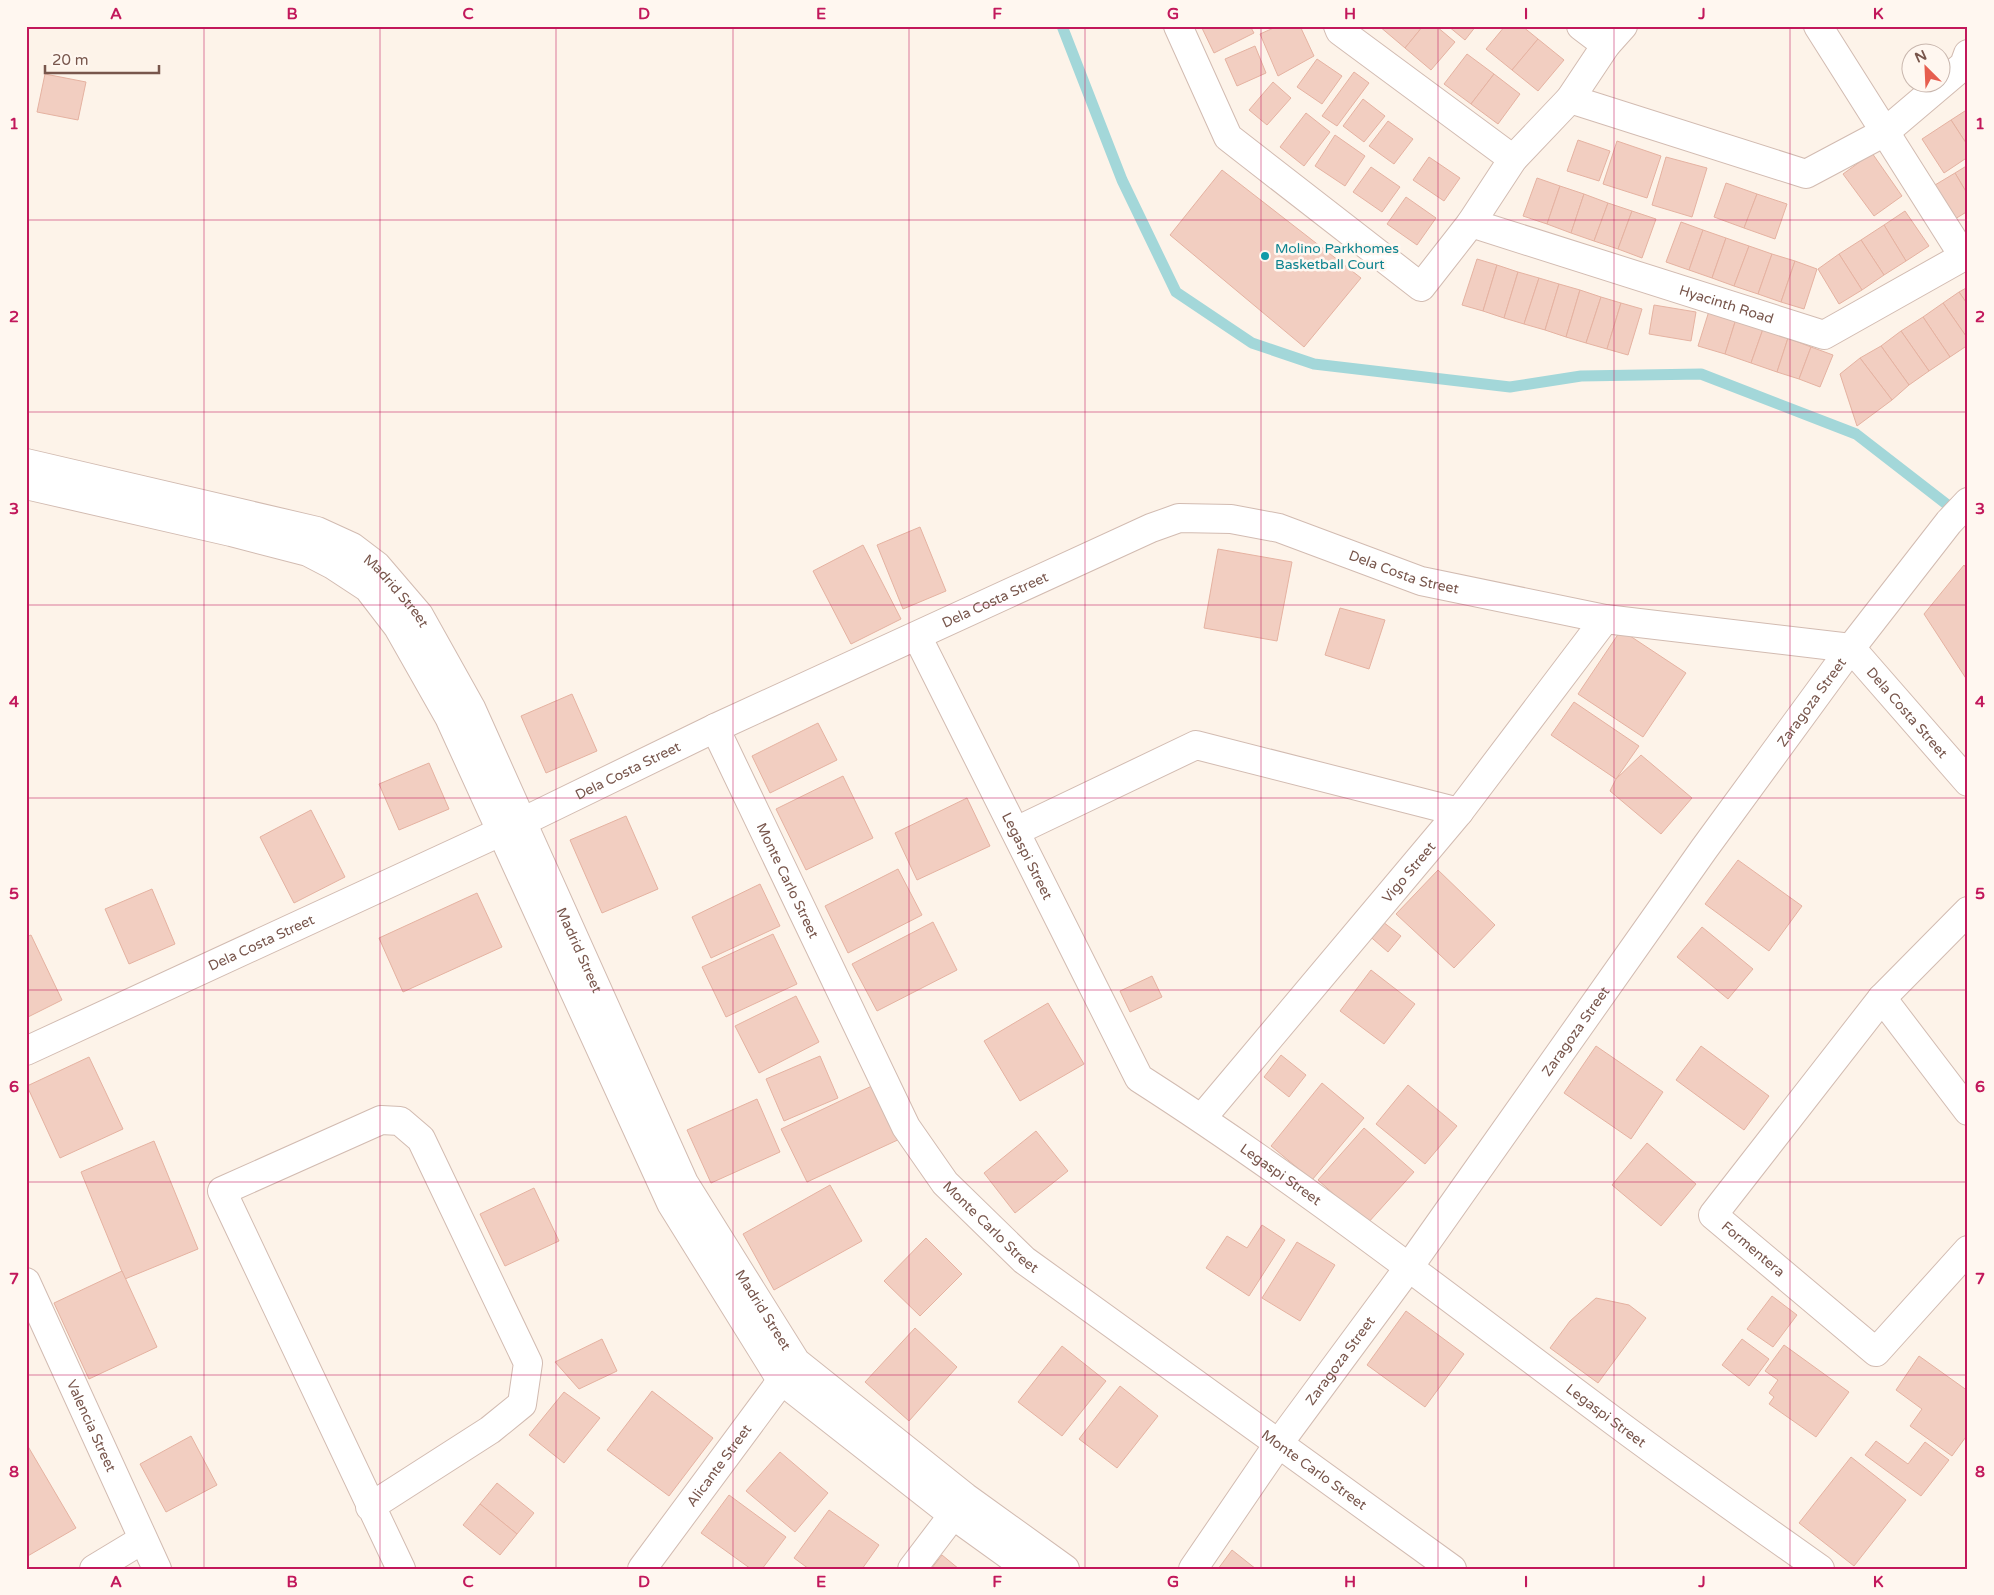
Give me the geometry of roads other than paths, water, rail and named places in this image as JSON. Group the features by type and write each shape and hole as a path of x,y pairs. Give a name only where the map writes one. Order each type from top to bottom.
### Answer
{"street":[{"path":"1178,26 1228,137 1421,287 1471,223 1513,160 1570,100 1615,36 1581,26"},
{"path":"1338,26 1340,32 1513,160"},
{"path":"1818,26 1966,256"},
{"path":"1570,100 1806,174 1885,132 1964,65 1968,54"},
{"name":"Hyacinth Road","path":"1471,223 1824,335 1966,256"},
{"name":"Madrid Street","path":"26,463 317,531 352,547 377,566 419,615 471,708 512,826 671,1203 788,1371 959,1506 1028,1569"},
{"name":"Madrid Street","path":"26,486 231,532 308,552 333,565 368,588 398,627 512,826"},
{"name":"Zaragoza Street","path":"1193,1569 1279,1443 1409,1267 1704,849 1851,648 1949,522 1968,502"},
{"name":"Dela Costa Street","path":"26,1052 512,826 715,728 1151,528 1179,518 1231,518 1278,528 1421,581 1604,618 1851,648 1968,782"},
{"name":"Vigo Street","path":"1202,1118 1459,812 1604,618"},
{"name":"Legaspi Street","path":"917,636 1139,1078 1202,1118 1409,1267 1613,1421 1820,1569"},
{"name":"Monte Carlo Street","path":"715,728 906,1127 945,1183 1024,1260 1452,1569"},
{"path":"1016,831 1196,745 1459,812"},
{"name":"Formentera","path":"1968,911 1882,998 1713,1215 1876,1352 1968,1250"},
{"path":"1882,998 1968,1111"},
{"path":"370,1507 490,1430 522,1404 528,1364 421,1139 400,1121 381,1120 222,1191 370,1507 401,1569"},
{"name":"Valencia Street","path":"29,1297 157,1569"},
{"name":"Alicante Street","path":"642,1569 788,1371"},
{"path":"912,1569 959,1506"},
{"name":"Madrid Street","path":"959,1506 1065,1569"},
{"path":"94,1569 142,1540"}],"waterway":[{"path":"1062,26 1122,180 1176,292 1252,343 1314,364 1510,387 1581,376 1701,374 1856,434 1958,513"}],"place":[{"name":"Molino Parkhomes Basketball Court","path":"1265,256"}]}
